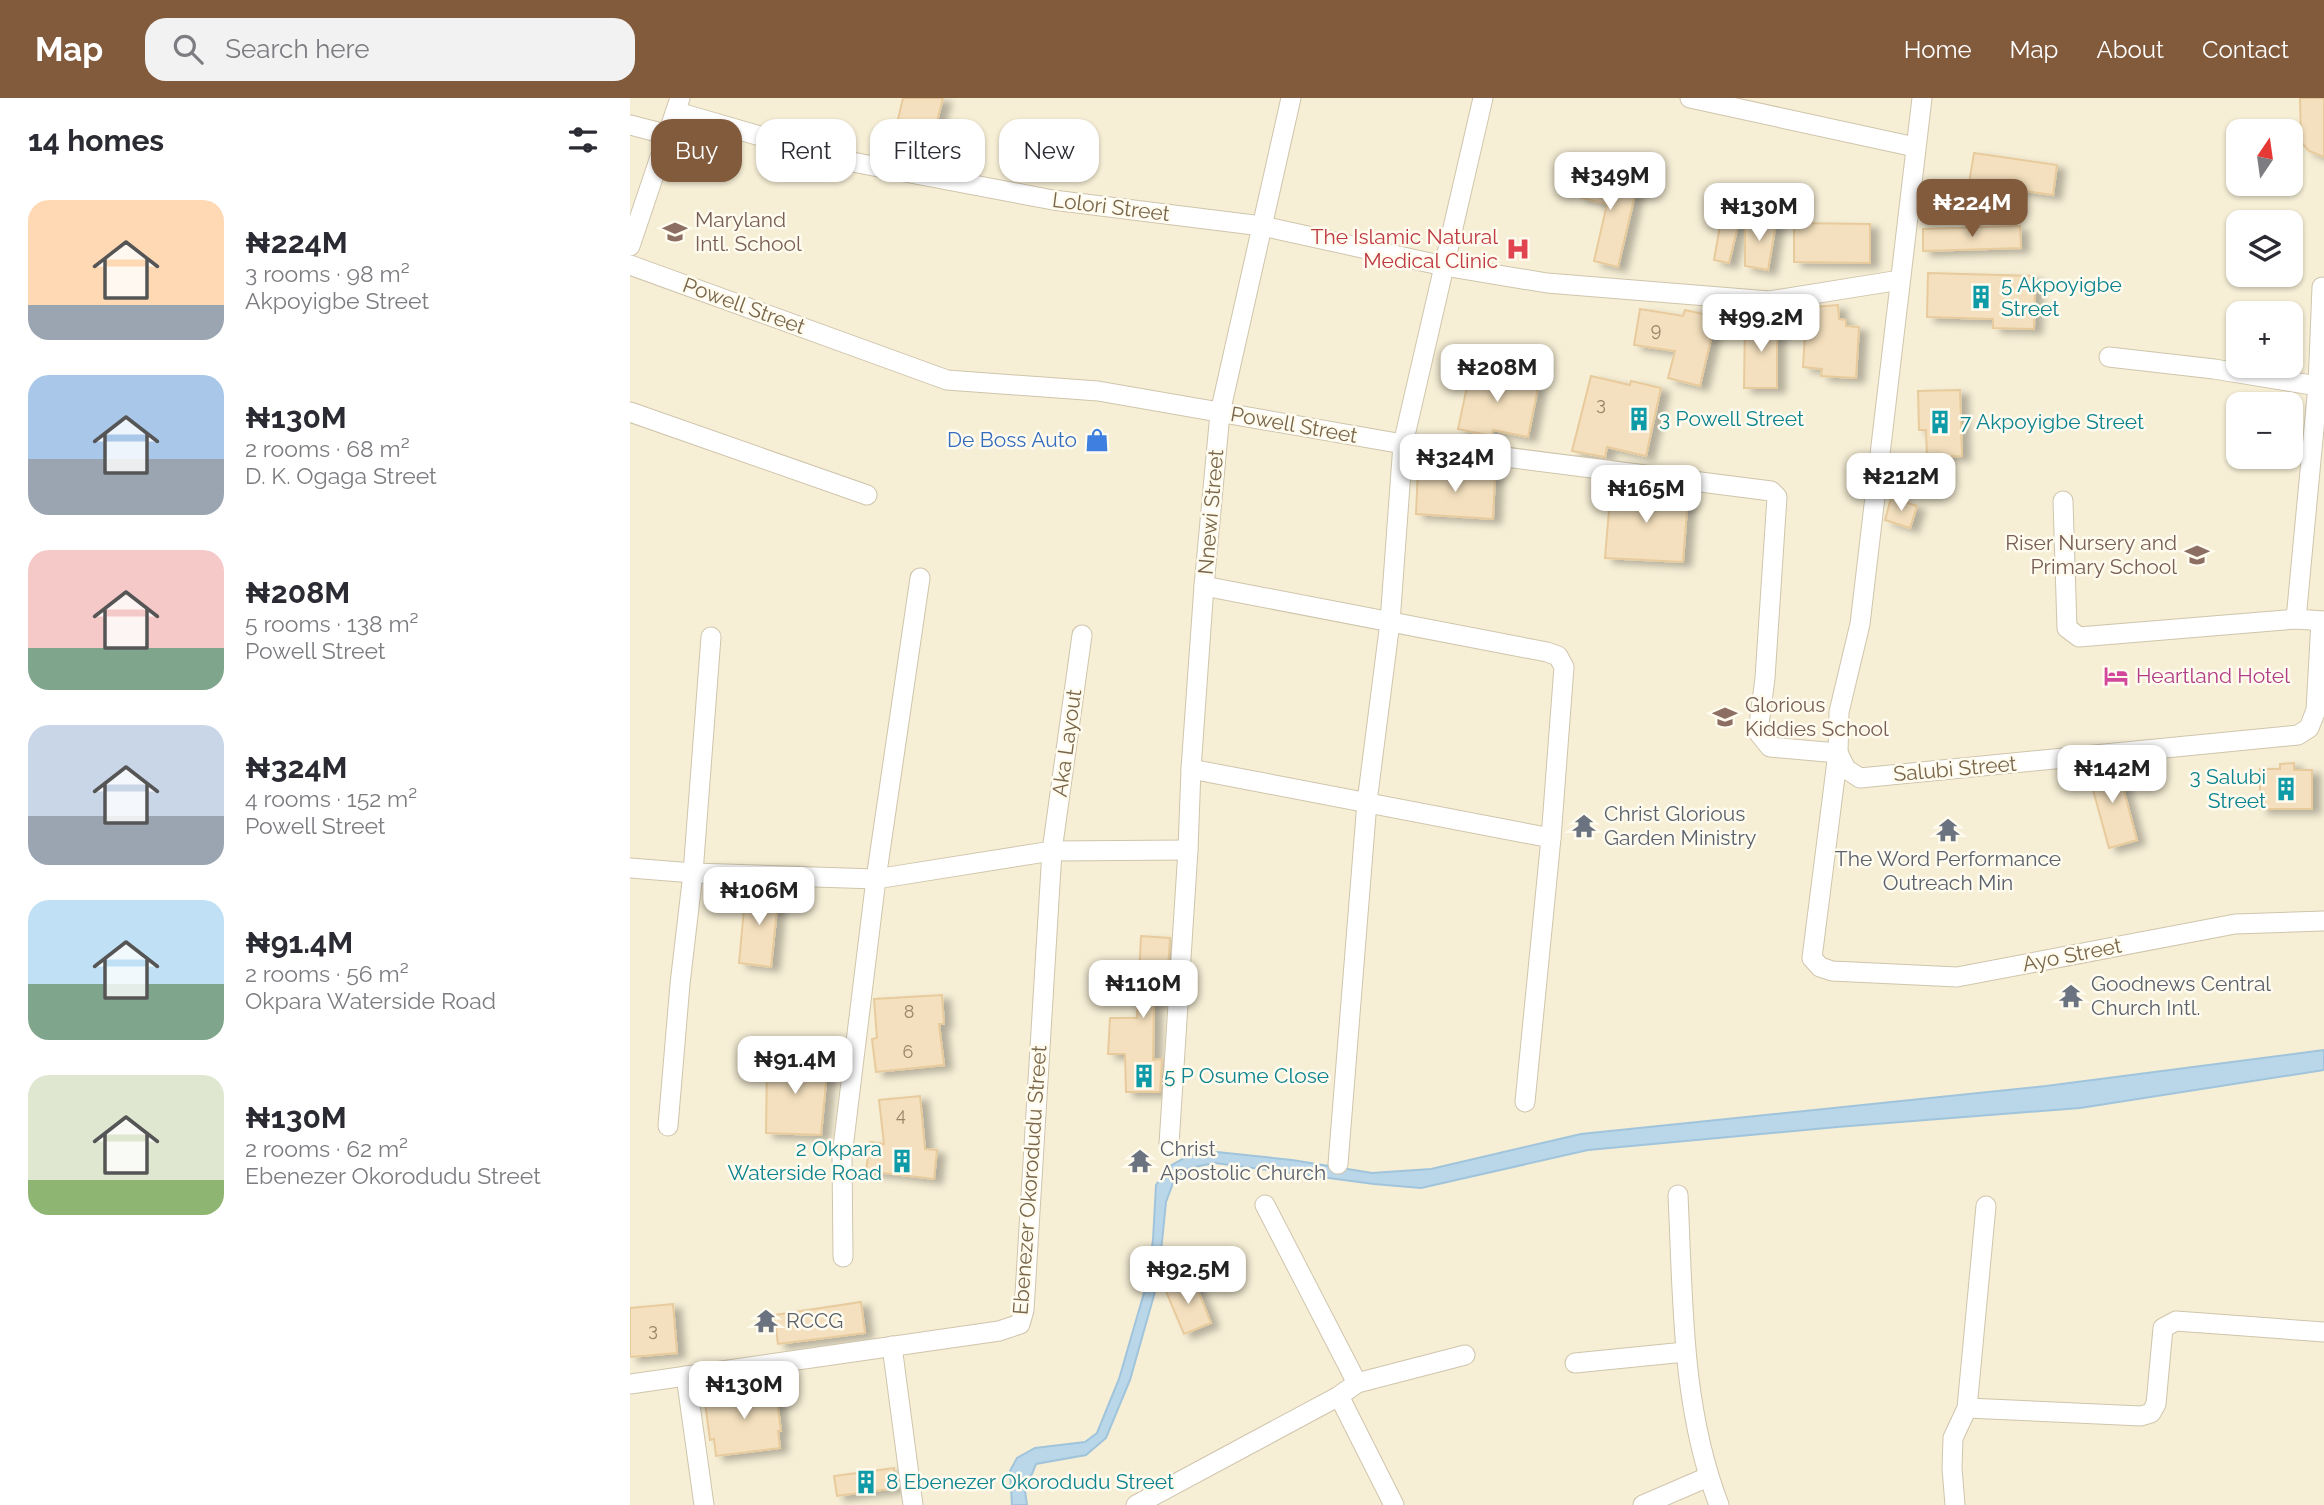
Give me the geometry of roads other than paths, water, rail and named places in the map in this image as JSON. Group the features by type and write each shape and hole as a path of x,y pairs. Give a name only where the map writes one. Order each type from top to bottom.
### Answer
{"street":[{"name":"Nnewi Street","path":"1170,1144 1191,769 1220,413 1291,98"},
{"path":"1338,1164 1367,802 1390,622 1403,444 1483,98"},
{"path":"1690,98 1915,147"},
{"path":"1838,753 1839,712 1860,624 1922,98"},
{"name":"Lolori Street","path":"678,105 847,161 1053,200 1262,226 1444,266 1547,283 1769,301 1900,280"},
{"path":"630,125 651,130"},
{"path":"630,246 652,182"},
{"name":"Powell Street","path":"630,265 947,380 1098,391 1403,444 1771,491 1777,497 1765,678 1758,732 1770,747 1838,753"},
{"path":"2296,619 2318,386 2322,287"},
{"path":"2109,357 2214,369 2318,386"},
{"path":"630,412 867,495"},
{"path":"2063,501 2067,628 2072,634 2079,637 2296,619 2322,621"},
{"path":"843,1257 842,1156 876,879 920,578"},
{"path":"1204,586 1558,656 1564,667 1551,838 1525,1102"},
{"name":"Salubi Street","path":"1838,753 1846,769 1860,778 2298,735 2309,728 2316,710 2322,621"},
{"name":"Aka Layout","path":"1052,851 1082,635"},
{"path":"668,1126 693,873 711,638"},
{"name":"Ayo Street","path":"1838,753 1812,958 1820,967 1832,971 1957,977 2235,924 2324,922"},
{"path":"1191,769 1551,838"},
{"path":"630,868 693,873 876,879 1052,851 1188,850"},
{"name":"Ebenezer Okorodudu Street","path":"630,1384 999,1331 1020,1324 1024,1310 1052,851"},
{"path":"1678,1195 1685,1352 1708,1477 1719,1505"},
{"path":"1265,1205 1357,1383"},
{"path":"1955,1505 1953,1437 1967,1408 1986,1206"},
{"path":"1967,1408 2141,1416 2151,1413 2156,1404 2163,1328 2176,1321 2324,1332"},
{"path":"892,1346 913,1505"},
{"path":"1575,1363 1685,1352"},
{"path":"1136,1505 1339,1396 1357,1383 1465,1355"},
{"path":"686,1376 704,1505"},
{"path":"1339,1396 1394,1505"},
{"path":"1643,1505 1708,1477"}],"water":[{"path":"2324,1050 2324,1070 2080,1108 1588,1150 1421,1188 1215,1163 1189,1168 1175,1178 1166,1202 1158,1281 1130,1380 1106,1438 1086,1455 1036,1464 1025,1491 1027,1505 1012,1505 1010,1471 1017,1458 1035,1448 1085,1442 1097,1433 1119,1379 1146,1286 1153,1240 1156,1185 1170,1166 1188,1156 1217,1152 1292,1160 1372,1173 1431,1169 1581,1134 2046,1086"}],"place":[{"name":"Maryland Intl. School","path":"675,232"},
{"name":"The Islamic Natural Medical Clinic","path":"1518,249"},
{"name":"5 Akpoyigbe Street","path":"1981,297"},
{"name":"3 Powell Street","path":"1639,419"},
{"name":"7 Akpoyigbe Street","path":"1940,422"},
{"name":"De Boss Auto","path":"1097,440"},
{"name":"Riser Nursery and Primary School","path":"2197,555"},
{"name":"Heartland Hotel","path":"2116,676"},
{"name":"Glorious Kiddies School","path":"1725,717"},
{"name":"3 Salubi Street","path":"2286,789"},
{"name":"Christ Glorious Garden Ministry","path":"1584,826"},
{"name":"The Word Performance Outreach Min","path":"1948,830"},
{"name":"Goodnews Central Church Intl.","path":"2071,996"},
{"name":"5 P Osume Close","path":"1144,1076"},
{"name":"2 Okpara Waterside Road","path":"902,1161"},
{"name":"Christ Apostolic Church","path":"1140,1161"},
{"name":"RCCG","path":"766,1321"},
{"name":"8 Ebenezer Okorodudu Street","path":"866,1482"}]}
